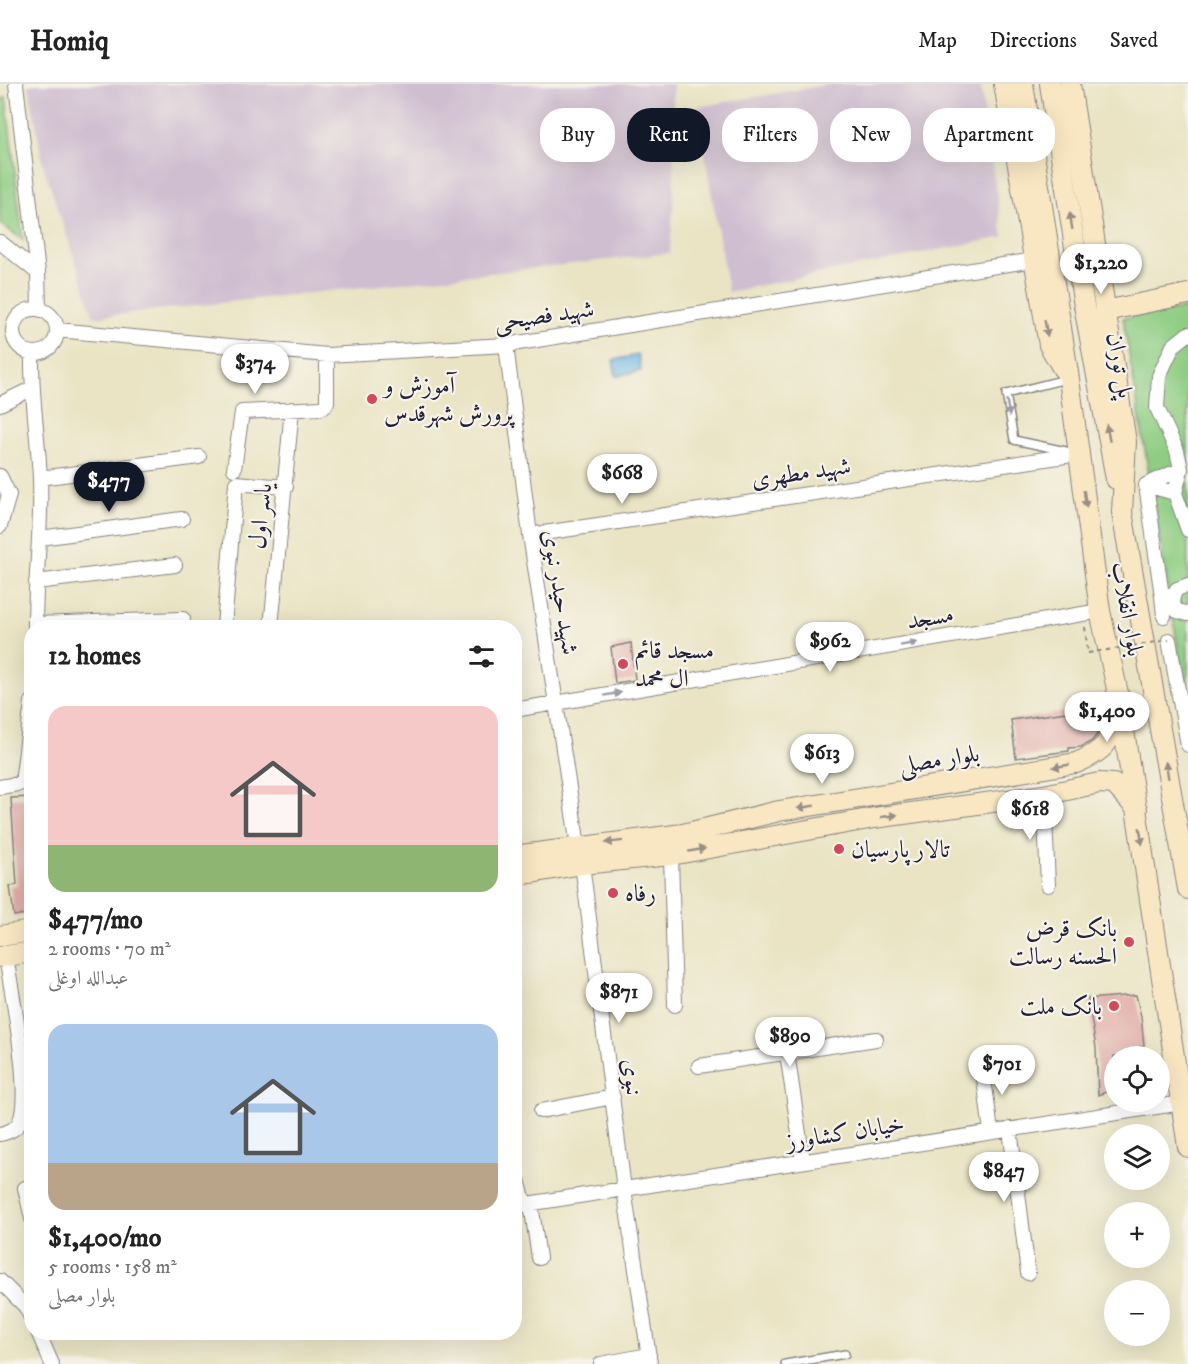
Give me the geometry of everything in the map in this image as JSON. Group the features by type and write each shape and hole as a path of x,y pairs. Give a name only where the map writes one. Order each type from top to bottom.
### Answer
{"main road":[{"name":"بلوار انقلاب","path":"1004,84 1049,345 1069,379 1100,611 1119,698 1188,1147"},
{"path":"1023,84 1069,379"},
{"name":"پل توران","path":"1050,84 1083,300 1122,512"},
{"name":"بلوار انقلاب","path":"1070,84 1126,442 1122,512 1188,890"},
{"path":"1105,311 1188,294"},
{"name":"بلوار مصلی","path":"522,873 580,855 779,811 1076,763 1095,756 1113,735 1119,698"},
{"name":"بلوار مصلی","path":"522,856 671,855 874,818 1044,795 1099,783 1114,784 1137,809"},
{"path":"24,932 0,936 3,956 24,953"}],"street":[{"path":"16,84 38,273 39,309"},
{"path":"0,242 38,273"},
{"name":"شهید فصیحی","path":"57,330 327,355 506,345 1034,260"},
{"path":"0,327 15,321 25,311 39,309 52,316 57,330 56,338 47,350 32,353 19,348 12,335 15,321"},
{"path":"1188,334 1173,346 1159,376 1157,397 1157,408 1177,451 1181,469 1175,493 1188,530"},
{"name":"شهید حیدر نبوی","path":"506,345 530,535 580,855"},
{"path":"32,353 31,389 40,478 40,538 35,620"},
{"path":"234,469 242,412 325,406 327,402 327,355"},
{"path":"0,404 31,389"},
{"name":"یاسر اول","path":"272,620 292,409"},
{"name":"شهید مطهری","path":"530,535 1078,454"},
{"path":"40,478 199,457"},
{"path":"1146,485 1181,469"},
{"path":"0,476 5,497 0,526"},
{"path":"225,620 236,483 286,487"},
{"path":"1146,485 1175,493"},
{"path":"1146,485 1168,595 1174,607 1188,614"},
{"path":"40,538 182,519"},
{"path":"36,582 175,566"},
{"path":"1164,616 1168,595 1188,585"},
{"name":"مسجد","path":"522,709 1100,611"},
{"path":"158,620 183,619"},
{"path":"1169,640 1188,745"},
{"path":"0,786 24,783"},
{"path":"1044,795 1048,885"},
{"name":"نبوی","path":"580,855 649,1360"},
{"path":"671,855 675,1005"},
{"path":"3,956 24,1050"},
{"path":"699,1066 876,1039"},
{"path":"787,1053 803,1161"},
{"path":"982,1063 991,1132"},
{"path":"0,1134 8,1133 19,1124 24,1097"},
{"path":"541,1111 613,1097"},
{"name":"خیابان کشاورز","path":"523,1205 1182,1103"},
{"path":"1010,1129 1028,1273"},
{"path":"523,1205 538,1258"},
{"path":"0,1281 24,1300"},
{"path":"42,1340 52,1364"},
{"path":"601,1364 649,1360"}],"lane":[{"path":"1069,379 1005,394 1014,440 1078,454"},
{"path":"785,1364 845,1354"}],"path":[{"path":"1087,637 1088,653 1169,640"}],"shaded area":[{"path":"673,84 673,108 627,108 627,162 674,162 670,253 94,317 43,165 29,85"},
{"path":"831,84 980,84 984,108 923,108 923,162 992,162 1003,237 728,292 706,162 710,162 710,108 697,107"}],"green space":[{"path":"6,97 23,240 0,223 0,102"},
{"path":"1188,308 1188,709 1123,318"}],"water":[{"path":"638,355 641,371 616,376 613,360"}],"building":[{"name":"مسجد قائم ال محمد","path":"631,643 635,680 615,683 611,647"},
{"path":"1073,709 1094,709 1098,733 1092,741 1081,747 1069,748 1069,751 1016,758 1011,720 1073,711"},
{"path":"24,797 24,914 14,916 10,886 17,885 11,798"},
{"path":"1136,995 1141,1016 1144,1046 1104,1046 1104,1093 1098,1095 1096,1048 1088,999"}],"place":[{"name":"آموزش و پرورش شهرقدس","path":"372,399"},
{"name":"مسجد قائم ال محمد","path":"623,664"},
{"name":"تالار پارسیان","path":"839,849"},
{"name":"رفاه","path":"613,893"},
{"name":"بانک قرض الحسنه رسالت","path":"1129,942"},
{"name":"بانک ملت","path":"1114,1006"}]}
